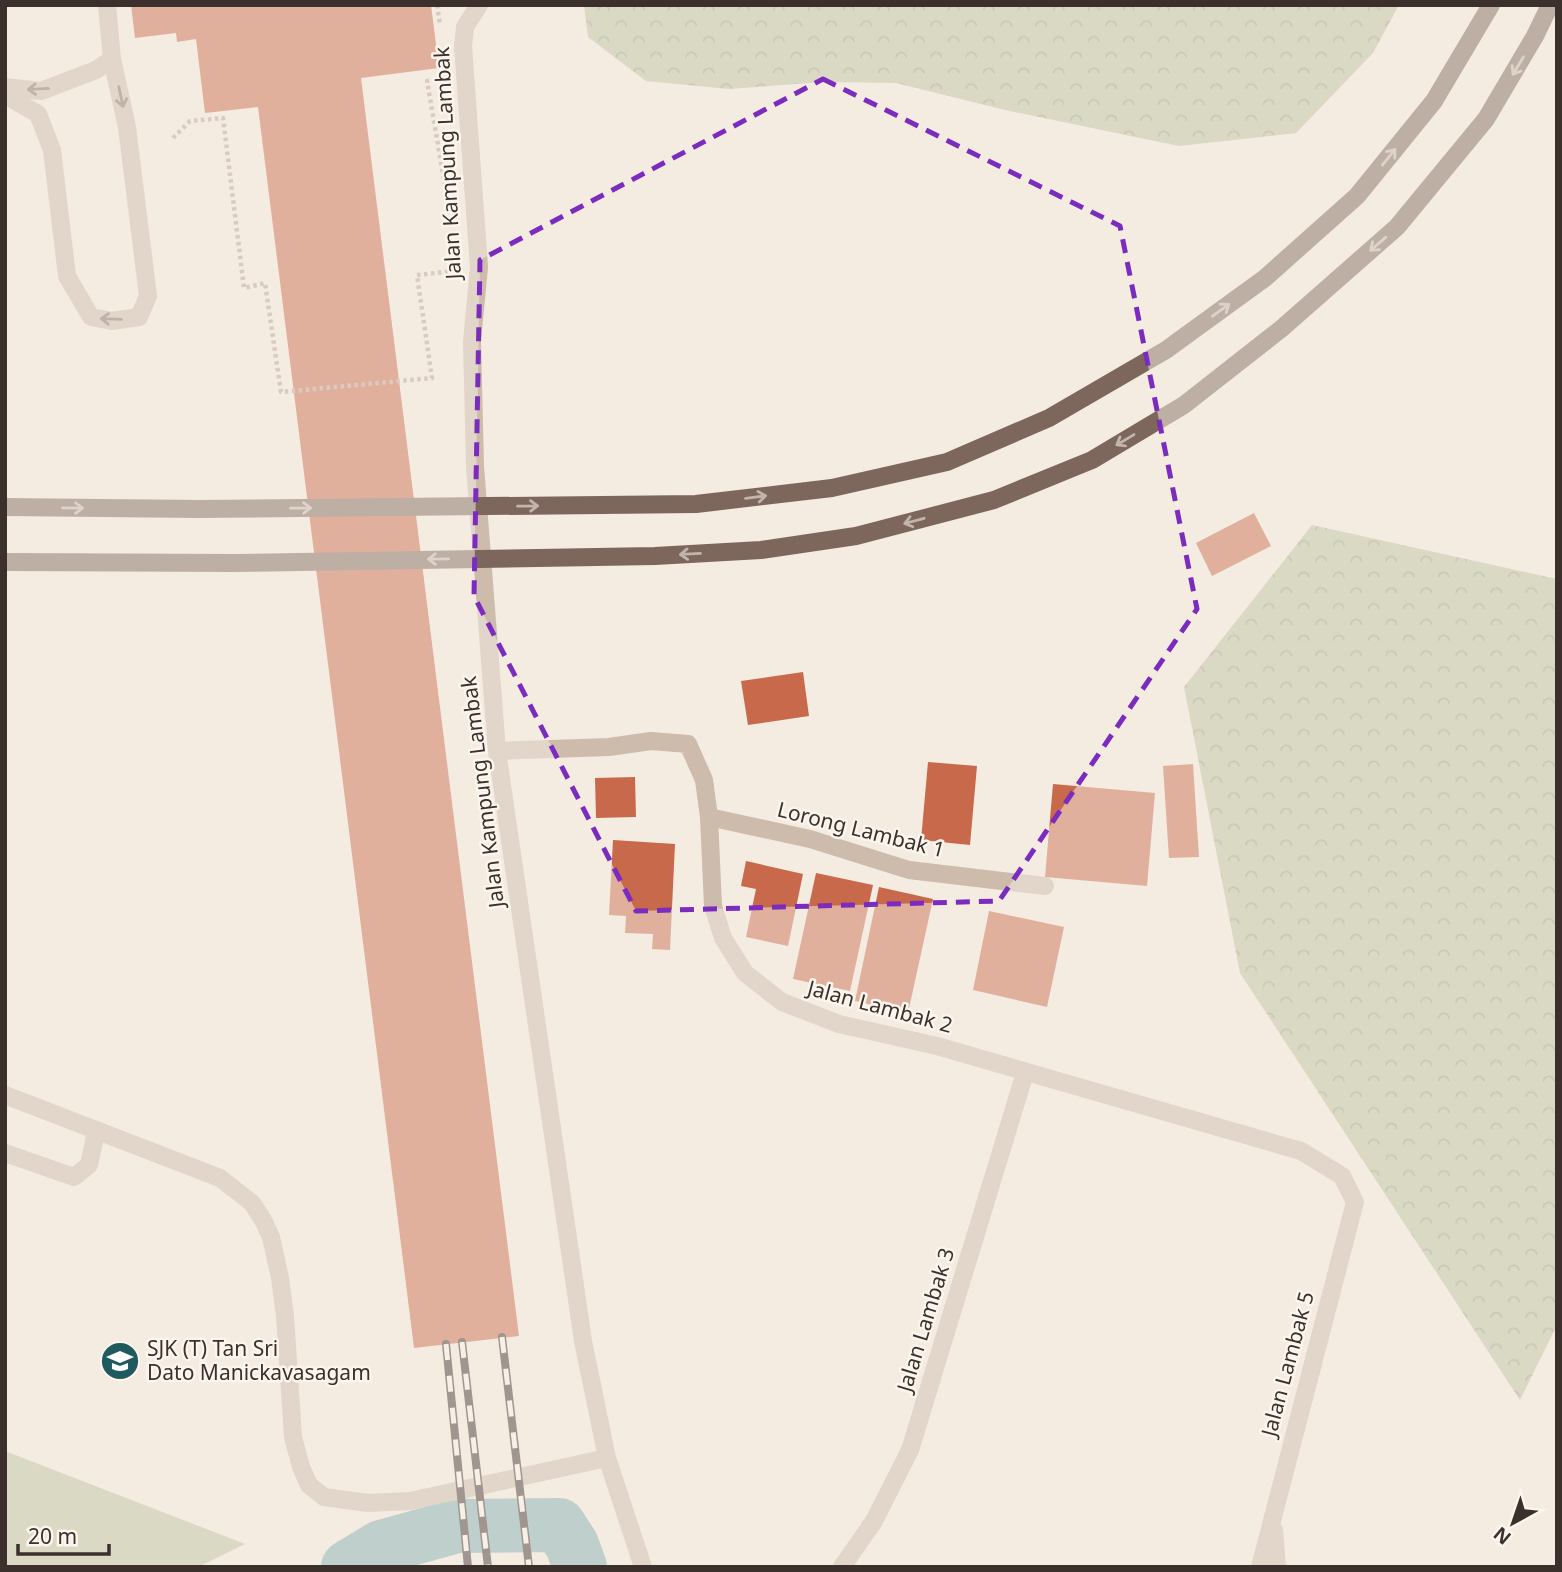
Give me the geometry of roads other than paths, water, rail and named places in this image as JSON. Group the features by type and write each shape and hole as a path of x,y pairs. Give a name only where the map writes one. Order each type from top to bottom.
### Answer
{"main road":[{"path":"5,508 213,509 696,504 832,488 947,462 1049,418 1166,350 1265,278 1357,197 1434,101 1491,5"},
{"path":"5,562 234,563 655,556 761,550 856,536 994,500 1092,460 1184,405 1281,329 1397,227 1486,119 1535,36 1549,5"}],"street":[{"path":"5,95 38,114 52,150 67,276 91,317 112,321 139,317 148,296 127,127 113,59 107,5"},
{"name":"Jalan Kampung Lambak","path":"479,5 465,27 463,46 479,267 472,341 475,466 497,751 583,1341 607,1458 643,1567"},
{"path":"5,87 41,92 96,70 113,59"},
{"name":"Jalan Lambak 2","path":"497,751 609,747 652,741 688,744 704,780 709,817 713,906 723,938 745,972 782,1002 839,1024 937,1046 1301,1151 1342,1176"},
{"name":"Lorong Lambak 1","path":"709,817 810,839 909,870 1045,886"},
{"name":"Jalan Lambak 3","path":"842,1567 874,1521 910,1450 1025,1073"},
{"path":"5,1095 220,1178 251,1203 263,1220 274,1251 285,1316 293,1437 309,1485 324,1497 368,1503 410,1501 607,1458"},
{"path":"5,1153 74,1177 89,1165 96,1132"},
{"name":"Jalan Lambak 5","path":"1260,1567 1355,1202 1342,1176"},
{"path":"1273,1512 1277,1567"}],"waterway":[{"path":"348,1567 381,1547 457,1526 559,1525 572,1545 580,1567"}],"railway":[{"path":"502,1337 529,1567"},
{"path":"462,1342 488,1567"},
{"path":"446,1344 468,1567"}],"place":[{"name":"SJK (T) Tan Sri Dato Manickavasagam","path":"120,1361"}]}
